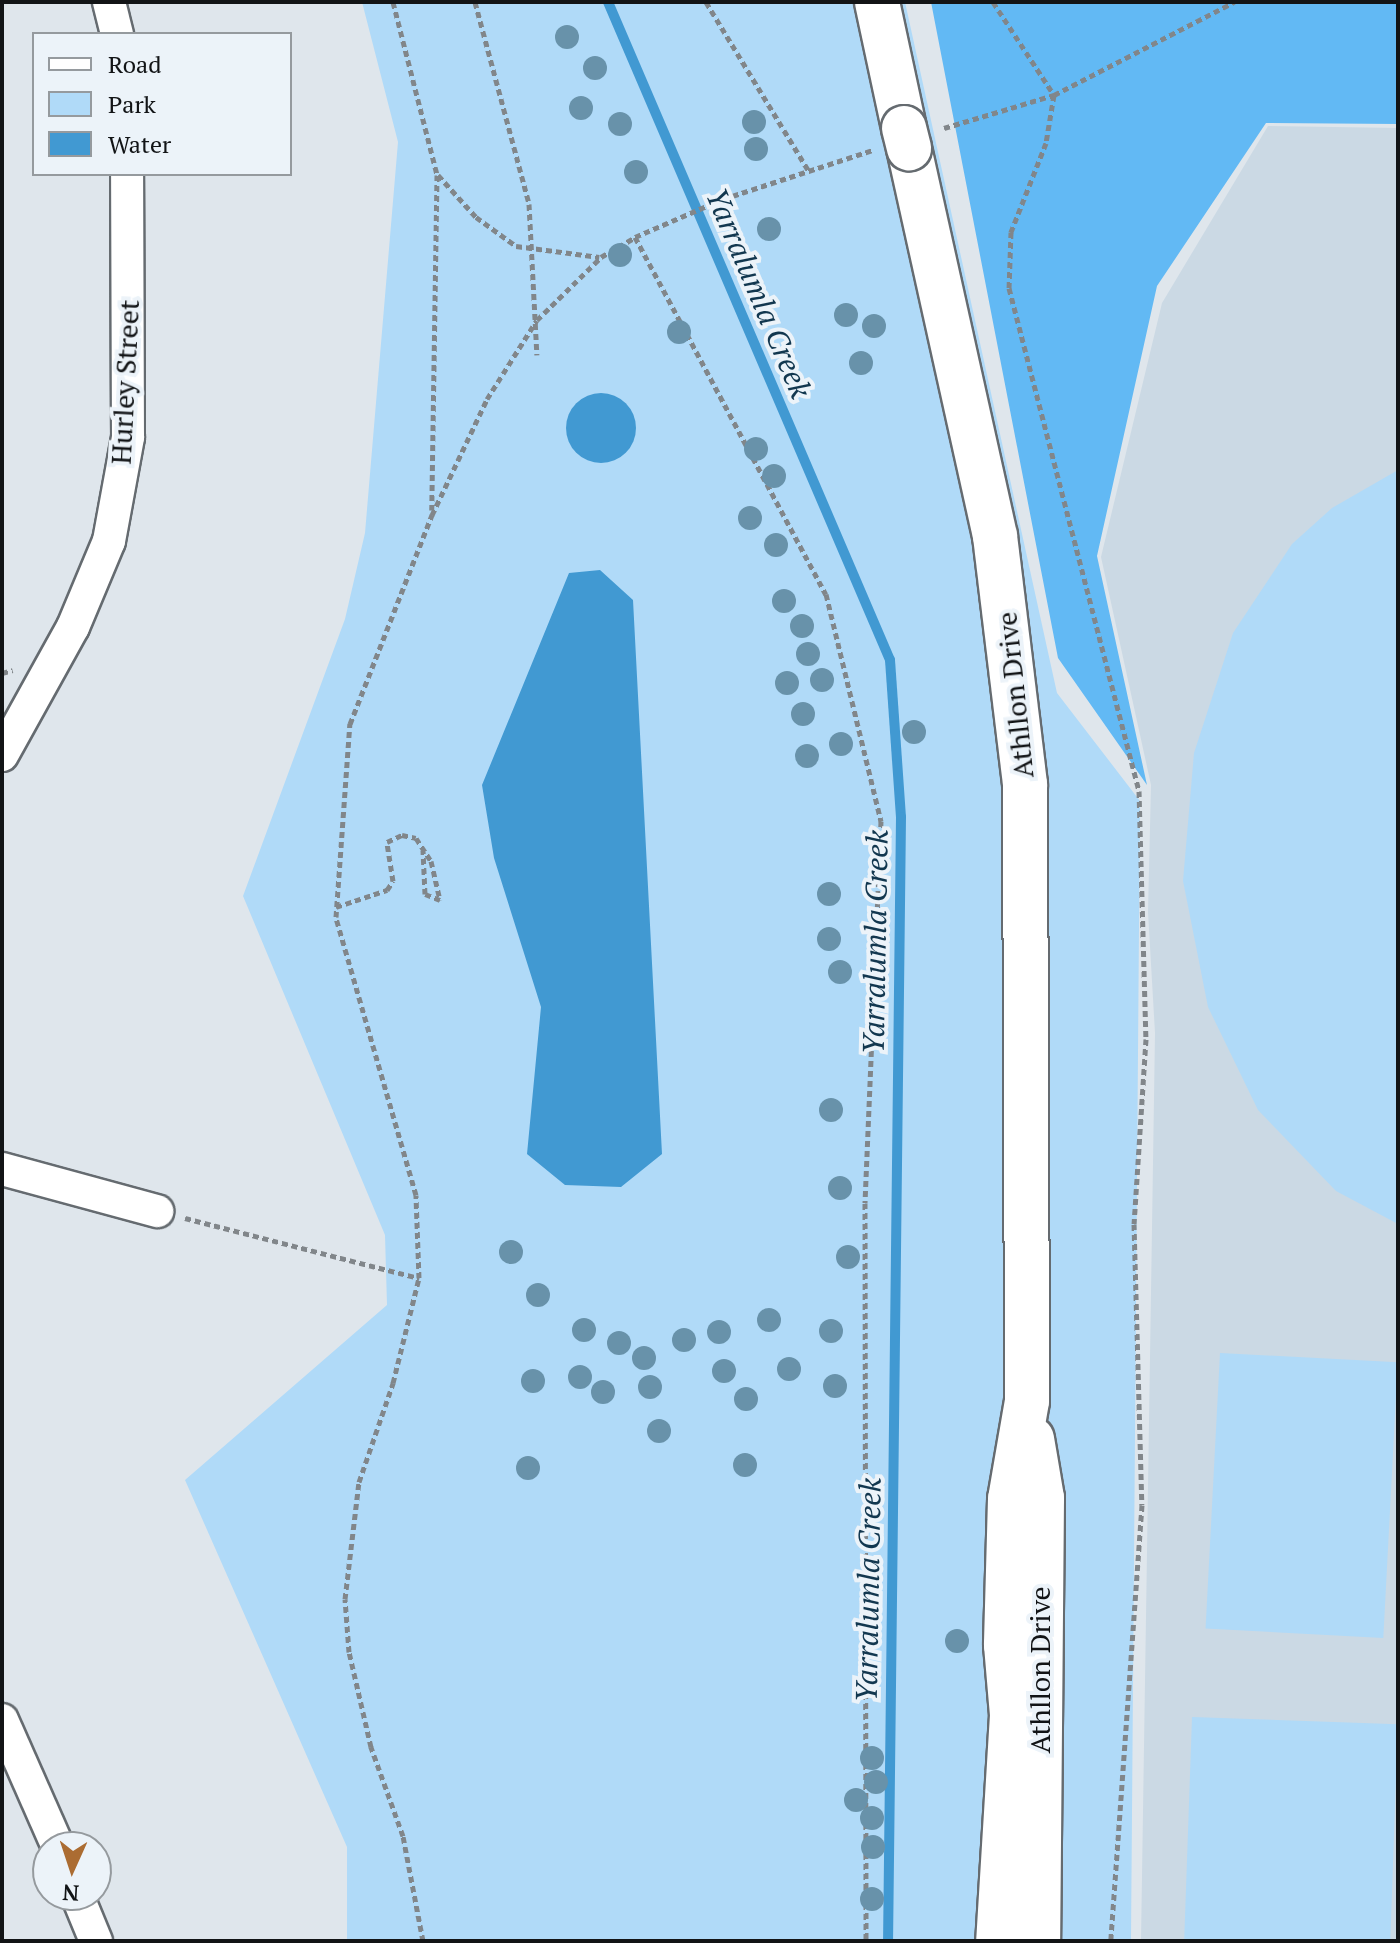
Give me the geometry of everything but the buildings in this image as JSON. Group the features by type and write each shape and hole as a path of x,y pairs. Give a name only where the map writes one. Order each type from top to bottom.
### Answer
{"main road":[{"name":"Athllon Drive","path":"877,2 995,536 1025,784 1027,1401 1042,1498 1038,1941"},
{"name":"Athllon Drive","path":"970,1941 1006,1645 1010,1499 1027,1401"},
{"name":"Athllon Drive","path":"998,1941 1012,1715 1006,1645"}],"street":[{"path":"109,2 116,32"},
{"name":"Hurley Street","path":"6,736 73,627 109,541 128,437 127,176"},
{"path":"2,1169 157,1211"},
{"path":"2,1720 15,1776 48,1831"},
{"path":"84,1911 96,1941"}],"path":[{"path":"393,2 437,175 432,515"},
{"path":"475,2 529,204 537,355"},
{"path":"706,2 808,170"},
{"path":"993,2 1054,95 1046,143 1011,232 1009,288 1139,791 1146,1039 1134,1196 1142,1505 1111,1941"},
{"path":"1054,95 1234,2"},
{"path":"437,175 476,217 533,251 601,257"},
{"path":"423,1941 403,1836 371,1747 352,1666 345,1599 359,1482 393,1383 419,1278 416,1195 336,907 350,724 432,515 487,399 537,320 601,257 635,237 723,199"},
{"path":"635,237 826,594 881,821 865,1203 866,1941"},
{"path":"2,673 15,670 22,656"},
{"path":"336,907 387,890 393,881 387,842 394,836 416,838 423,850 443,894 440,900 425,894 423,850"},
{"path":"157,1211 419,1278"}],"shaded area":[{"path":"931,2 1398,2 1398,124 1266,123 1157,286 1097,556 1147,785 1058,658"},
{"path":"1268,126 1398,128 1398,1941 1141,1941 1155,1033 1148,912 1151,785 1101,557 1162,303"}],"green space":[{"path":"362,2 905,2 1057,693 1140,801 1131,1941 347,1941 347,1847 185,1480 387,1305 385,1235 243,896 345,619 365,533 398,142"},
{"path":"1398,470 1398,1224 1336,1191 1258,1110 1208,1007 1183,881 1194,753 1233,633 1292,544 1332,508"},
{"path":"1220,1353 1398,1362 1383,1638 1206,1629"},
{"path":"1192,1717 1398,1724 1390,1941 1184,1941"}],"water":[{"path":"608,393 630,408 636,428 634,442 626,453 615,461 594,463 576,453 568,442 566,421 576,403 587,395"},
{"path":"600,570 633,600 662,1154 621,1187 565,1185 527,1154 541,1007 494,858 482,785 569,573"}],"waterway":[{"name":"Yarralumla Creek","path":"608,2 890,660 901,817 888,1941"}]}
